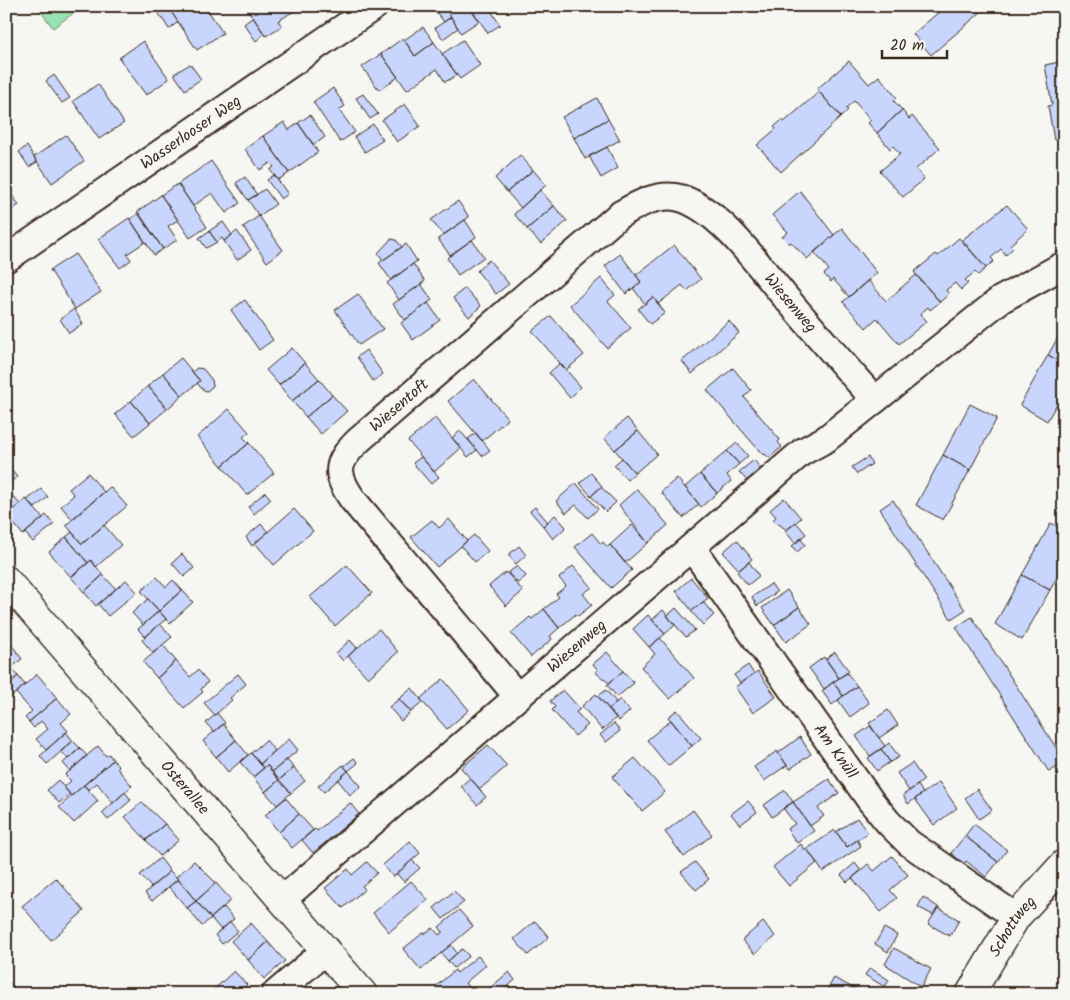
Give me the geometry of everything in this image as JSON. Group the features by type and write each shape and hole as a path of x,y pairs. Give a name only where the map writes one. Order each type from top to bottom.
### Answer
{"street":[{"name":"Wasserlooser Weg","path":"6,259 375,6"},
{"name":"Wiesentoft","path":"517,696 353,500 342,484 340,470 343,456 619,215 657,197 678,198 701,208"},
{"name":"Wiesenweg","path":"701,208 722,226 875,400"},
{"name":"Wiesenweg","path":"282,900 802,452 826,439 1000,300 1064,265"},
{"name":"Am Knüll","path":"692,548 888,822 909,843 1016,917"},
{"name":"Osterallee","path":"6,580 363,994"},
{"name":"Schottweg","path":"970,994 1016,917 1064,864"},
{"path":"275,994 326,950"}],"green space":[{"path":"37,6 83,6 53,28"}],"building":[{"path":"154,6 167,6 178,22 169,29"},
{"path":"175,6 205,6 223,33 197,50 170,10"},
{"path":"245,6 291,6 294,11 278,21 282,26 266,36"},
{"path":"440,6 444,6 451,17 444,22 435,10"},
{"path":"444,6 469,6 479,21 461,33"},
{"path":"469,6 488,6 500,25 488,33"},
{"path":"946,6 988,6 931,55 913,34"},
{"path":"253,17 264,34 256,41 244,24"},
{"path":"451,17 458,28 443,39 435,28"},
{"path":"423,27 434,42 415,56 404,40"},
{"path":"403,38 415,56 434,42 457,75 445,82 437,69 407,90 381,54"},
{"path":"463,40 480,65 460,79 442,54"},
{"path":"143,41 169,79 146,95 119,58"},
{"path":"381,54 398,77 379,90 362,67"},
{"path":"849,61 869,84 879,76 897,98 894,101 902,110 877,133 868,123 871,120 854,101 846,108 848,110 841,117 817,89"},
{"path":"1064,61 1064,138 1054,140 1048,106 1052,105 1045,65"},
{"path":"190,64 201,79 185,90 174,74"},
{"path":"54,75 70,98 62,103 46,81"},
{"path":"98,84 124,123 99,139 73,101"},
{"path":"333,88 345,106 339,110 355,132 340,142 313,102"},
{"path":"819,92 841,117 781,172 757,145 776,129 774,127 782,120 784,122"},
{"path":"363,94 378,114 370,119 356,98"},
{"path":"597,98 608,119 574,138 562,117"},
{"path":"405,104 420,126 397,142 382,120"},
{"path":"902,110 909,119 912,116 940,148 916,169 924,179 903,197 880,171 900,154 893,146 890,149 877,133"},
{"path":"310,115 325,137 314,145 298,123"},
{"path":"608,119 620,140 585,159 574,138"},
{"path":"284,122 289,130 298,123 318,152 289,173 263,136"},
{"path":"373,124 383,140 365,152 354,137"},
{"path":"66,135 84,161 52,183 34,157"},
{"path":"263,136 289,173 278,180 270,170 274,167 270,163 260,170 245,149"},
{"path":"27,146 37,162 29,167 19,152"},
{"path":"607,147 618,168 601,178 589,156"},
{"path":"520,155 533,170 507,192 495,178"},
{"path":"211,161 240,203 226,213 212,193 193,206 178,184"},
{"path":"533,170 546,185 521,208 507,192"},
{"path":"274,175 288,194 281,199 267,180"},
{"path":"245,177 257,195 248,200 236,183"},
{"path":"178,184 207,227 190,238 161,195"},
{"path":"6,187 19,205 6,214"},
{"path":"265,189 276,204 259,216 248,200"},
{"path":"540,190 554,206 527,229 514,214"},
{"path":"800,191 834,235 807,259 791,242 789,244 782,237 788,232 772,215"},
{"path":"161,195 178,220 168,226 177,240 163,249 137,212"},
{"path":"458,201 469,217 443,235 431,220"},
{"path":"1007,205 1028,229 1010,245 1013,248 1006,255 1001,249 991,258 994,261 986,268 962,240"},
{"path":"554,206 567,221 541,244 527,229"},
{"path":"139,213 163,249 154,255 130,219"},
{"path":"259,216 283,250 267,262 243,227"},
{"path":"129,218 145,242 127,254 131,260 120,268 98,239"},
{"path":"465,220 476,237 450,255 438,239"},
{"path":"223,222 232,235 224,241 222,238 217,242 209,231"},
{"path":"842,228 877,273 849,297 833,279 831,282 824,274 829,270 814,252"},
{"path":"209,231 217,242 206,248 199,238"},
{"path":"237,231 251,250 237,260 224,241"},
{"path":"959,238 986,268 978,275 975,272 965,280 968,283 961,290 955,283 946,290 949,294 940,302 914,272 936,254 938,256"},
{"path":"391,239 396,240 402,247 383,260 378,253"},
{"path":"472,240 484,257 458,275 447,258"},
{"path":"406,244 417,261 391,280 379,263"},
{"path":"674,245 701,279 687,291 682,285 658,304 653,297 645,304 633,288 641,282 636,275"},
{"path":"75,254 101,292 75,309 50,270"},
{"path":"620,254 641,282 626,294 605,266"},
{"path":"489,260 509,284 496,294 477,271"},
{"path":"413,264 425,281 399,300 387,283"},
{"path":"916,275 940,302 930,310 928,307 920,314 927,321 899,344 877,318 866,328 843,302 868,280 886,301"},
{"path":"601,278 615,295 608,301 631,328 607,348 570,305"},
{"path":"421,284 432,300 405,320 393,304"},
{"path":"465,288 481,306 469,317 453,298"},
{"path":"358,294 383,329 359,345 335,310"},
{"path":"653,297 665,313 650,324 638,309"},
{"path":"245,300 273,340 259,350 231,310"},
{"path":"428,303 440,320 413,340 401,323"},
{"path":"74,309 83,324 69,333 60,319"},
{"path":"551,316 584,355 566,370 532,331"},
{"path":"729,321 739,333 692,374 682,361"},
{"path":"1064,327 1064,364 1048,355"},
{"path":"292,348 305,363 279,385 266,370"},
{"path":"366,350 383,374 373,381 357,357"},
{"path":"1048,355 1064,364 1064,391 1047,421 1020,405"},
{"path":"181,358 200,381 182,396 163,373"},
{"path":"305,363 319,379 292,401 279,385"},
{"path":"560,363 581,387 570,398 549,373"},
{"path":"197,368 203,369 212,380 213,386 207,391 203,390 197,383 200,381 192,372"},
{"path":"733,368 751,390 744,397 780,440 778,442 782,447 769,458 765,454 763,455 707,390"},
{"path":"163,373 182,396 167,409 148,386"},
{"path":"319,379 332,395 306,417 292,401"},
{"path":"474,379 508,419 482,441 448,401"},
{"path":"148,386 167,409 150,423 131,401"},
{"path":"332,395 347,411 321,434 306,417"},
{"path":"131,401 150,423 134,436 115,414"},
{"path":"970,404 997,418 970,470 943,455"},
{"path":"229,409 249,432 243,437 249,443 222,466 197,437"},
{"path":"435,418 461,448 434,472 408,441"},
{"path":"627,418 638,431 615,450 604,438"},
{"path":"460,431 477,450 468,457 452,438"},
{"path":"638,431 657,454 635,473 615,450"},
{"path":"476,433 490,450 482,456 468,439"},
{"path":"249,443 274,473 247,495 222,466"},
{"path":"737,443 748,456 739,464 727,451"},
{"path":"727,451 739,464 727,475 731,481 717,493 700,474"},
{"path":"943,455 970,470 943,520 916,505"},
{"path":"421,457 439,477 431,484 413,463"},
{"path":"868,457 872,464 857,474 852,467"},
{"path":"622,458 635,473 627,480 614,465"},
{"path":"754,460 764,473 751,485 739,472"},
{"path":"11,470 17,477 6,486 6,472"},
{"path":"88,473 104,492 72,519 61,506 74,495 69,489"},
{"path":"591,473 602,486 591,496 580,483"},
{"path":"700,474 717,493 701,507 685,487"},
{"path":"677,478 699,504 683,518 661,492"},
{"path":"576,483 598,509 588,518 576,505 566,513 556,501"},
{"path":"110,487 127,506 82,544 66,525"},
{"path":"601,487 616,502 606,512 591,496"},
{"path":"41,489 48,497 35,508 27,500"},
{"path":"637,489 668,525 648,543 619,505"},
{"path":"8,491 20,504 7,515 6,492"},
{"path":"265,492 271,499 254,514 248,507"},
{"path":"784,498 801,518 787,530 773,520 776,517 770,510"},
{"path":"26,499 43,518 23,535 7,515"},
{"path":"893,500 965,610 951,619 880,509"},
{"path":"535,507 548,522 543,526 530,511"},
{"path":"294,509 313,531 274,565 255,543"},
{"path":"46,515 54,524 33,542 25,533"},
{"path":"555,515 566,527 553,539 543,526"},
{"path":"449,519 467,541 437,567 411,537 432,520 439,528"},
{"path":"796,522 806,534 795,543 785,531"},
{"path":"1051,523 1064,530 1064,565 1050,590 1022,575"},
{"path":"261,524 268,532 252,546 246,537"},
{"path":"104,525 121,545 96,567 91,560 88,563 66,537 72,532 82,544"},
{"path":"632,525 648,543 625,563 610,545"},
{"path":"592,533 601,544 603,542 607,547 610,545 632,570 611,588 575,547"},
{"path":"474,535 488,551 475,562 461,546"},
{"path":"66,537 88,563 71,577 49,552"},
{"path":"801,539 805,545 797,552 792,546"},
{"path":"737,540 752,559 739,570 723,552"},
{"path":"519,546 526,555 516,564 508,555"},
{"path":"182,554 194,568 184,577 172,563"},
{"path":"91,560 103,575 84,592 71,577"},
{"path":"749,562 759,576 748,585 737,572"},
{"path":"347,565 372,593 335,626 310,597"},
{"path":"517,566 526,576 518,583 508,573"},
{"path":"573,566 592,587 583,594 592,605 578,616 576,614 559,628 544,609 559,597 556,594 566,586 559,578"},
{"path":"506,572 523,591 506,606 489,586"},
{"path":"103,575 116,589 96,606 84,592"},
{"path":"1022,575 1050,590 1022,640 995,624"},
{"path":"157,577 166,587 173,580 182,590 159,611 141,591"},
{"path":"691,578 708,598 692,611 676,591"},
{"path":"126,580 137,592 108,616 98,604"},
{"path":"771,584 777,592 757,606 752,597"},
{"path":"182,590 193,602 170,623 159,611"},
{"path":"787,590 799,607 774,625 762,608"},
{"path":"148,599 159,611 143,625 132,613"},
{"path":"703,602 714,615 703,625 691,611"},
{"path":"799,607 811,624 786,642 774,625"},
{"path":"676,608 695,630 686,637 667,616"},
{"path":"544,609 559,628 550,636 552,639 531,657 511,633 530,617 532,619"},
{"path":"663,610 675,625 665,634 652,620"},
{"path":"159,611 166,619 145,637 138,629"},
{"path":"648,615 665,634 649,647 633,629"},
{"path":"972,617 1064,760 1064,763 1049,772 956,627"},
{"path":"160,624 172,637 153,653 142,640"},
{"path":"379,629 398,652 368,678 348,656"},
{"path":"6,637 22,659 6,672"},
{"path":"660,638 694,678 670,699 641,667 655,654 649,647"},
{"path":"350,640 357,648 343,661 336,653"},
{"path":"163,645 176,661 157,678 143,662"},
{"path":"607,652 623,671 609,683 595,672 598,670 593,664"},
{"path":"835,652 849,671 839,678 826,659"},
{"path":"824,657 839,678 824,689 809,668"},
{"path":"176,661 190,677 198,670 208,682 201,689 203,692 184,708 157,678"},
{"path":"748,665 754,674 740,683 734,675"},
{"path":"11,668 18,676 6,687 6,672"},
{"path":"623,671 634,683 617,697 607,685"},
{"path":"758,671 776,697 753,713 735,687"},
{"path":"847,673 857,686 843,696 833,682"},
{"path":"37,674 57,698 29,722 25,718 32,711 16,693"},
{"path":"238,674 246,684 215,715 204,703"},
{"path":"18,676 25,685 11,697 6,692 6,687"},
{"path":"443,679 469,710 447,729 420,699"},
{"path":"833,682 843,696 832,705 822,691"},
{"path":"857,686 869,703 850,717 838,700"},
{"path":"412,688 423,702 411,712 399,699"},
{"path":"563,690 580,709 576,712 588,725 575,736 552,710 555,707 550,701"},
{"path":"606,690 616,702 609,709 598,696"},
{"path":"596,694 616,718 602,730 582,706"},
{"path":"57,698 71,714 61,723 68,731 46,750 36,739 48,729 41,721 34,728 29,722"},
{"path":"399,699 411,712 401,721 389,707"},
{"path":"620,699 630,711 619,721 609,709"},
{"path":"677,710 701,738 692,746 668,717"},
{"path":"888,710 898,725 879,738 869,723"},
{"path":"217,713 225,723 214,732 206,723"},
{"path":"671,720 692,746 668,766 647,740"},
{"path":"614,723 620,731 606,742 600,735"},
{"path":"223,724 236,740 216,757 203,741"},
{"path":"870,726 885,746 870,756 856,736"},
{"path":"66,732 73,741 47,764 40,756"},
{"path":"800,737 811,754 790,769 778,753"},
{"path":"289,739 298,750 272,772 267,765 264,768 260,764"},
{"path":"236,740 248,755 228,772 216,757"},
{"path":"266,740 275,751 260,764 251,753"},
{"path":"73,741 80,748 68,759 61,751"},
{"path":"889,743 899,757 890,762 881,749"},
{"path":"488,745 507,766 480,789 461,768"},
{"path":"98,746 106,756 109,754 113,760 71,796 64,787 71,781 65,775"},
{"path":"80,748 87,756 70,771 63,763"},
{"path":"881,749 890,762 877,771 868,758"},
{"path":"777,751 787,765 764,781 754,767"},
{"path":"251,753 264,768 253,777 240,762"},
{"path":"354,758 358,763 348,771 344,766"},
{"path":"635,758 665,792 642,811 612,777"},
{"path":"113,760 132,786 113,803 97,783 88,790 84,785"},
{"path":"287,760 294,768 279,780 272,772"},
{"path":"912,763 924,780 909,791 897,773"},
{"path":"267,765 279,780 265,792 253,777"},
{"path":"343,765 348,771 324,792 318,786"},
{"path":"294,768 305,781 291,793 279,780"},
{"path":"348,771 361,786 350,795 338,780"},
{"path":"470,778 486,797 477,805 461,786"},
{"path":"829,779 839,793 818,808 824,816 810,826 793,802"},
{"path":"58,780 70,794 59,803 47,790"},
{"path":"279,780 291,793 277,805 265,792"},
{"path":"939,782 957,808 934,825 915,799"},
{"path":"84,785 98,801 74,823 59,807"},
{"path":"918,785 923,793 908,804 903,795"},
{"path":"977,789 992,810 979,819 965,798"},
{"path":"785,790 793,802 772,817 764,805"},
{"path":"125,792 131,800 108,820 102,813"},
{"path":"286,798 299,814 279,832 265,815"},
{"path":"748,801 757,812 740,825 731,814"},
{"path":"142,802 165,824 146,840 125,817"},
{"path":"793,802 814,831 797,843 787,829 795,824 783,808"},
{"path":"350,803 359,814 313,853 302,840 315,829 317,831"},
{"path":"693,810 712,835 684,857 665,832"},
{"path":"299,814 313,830 292,848 279,832"},
{"path":"857,818 868,833 847,847 836,832"},
{"path":"165,824 179,840 160,856 146,840"},
{"path":"974,824 1007,850 998,862 965,836"},
{"path":"835,830 847,847 857,840 861,846 823,872 807,849"},
{"path":"965,836 998,862 986,877 966,861 964,864 951,853"},
{"path":"410,841 420,853 393,877 383,865"},
{"path":"801,844 817,863 789,886 773,867"},
{"path":"892,856 908,875 890,890 897,898 881,912 852,878 868,864 874,871"},
{"path":"160,858 170,871 151,887 140,875"},
{"path":"412,860 420,868 404,882 397,874"},
{"path":"194,861 216,883 196,901 176,877"},
{"path":"367,862 377,873 362,886 365,889 343,908 325,888 348,869 352,875"},
{"path":"695,862 709,879 696,890 681,872"},
{"path":"855,863 861,871 847,882 841,875"},
{"path":"170,871 178,879 152,901 145,893"},
{"path":"56,878 84,911 51,940 22,906"},
{"path":"178,879 196,901 187,908 169,887"},
{"path":"411,881 428,900 389,932 373,913"},
{"path":"216,883 231,900 211,918 196,901"},
{"path":"454,891 464,902 443,919 434,908"},
{"path":"923,897 938,907 933,915 918,907"},
{"path":"196,901 211,918 202,926 187,908"},
{"path":"224,907 234,919 221,930 211,918"},
{"path":"938,908 959,920 950,936 928,924"},
{"path":"459,910 473,926 421,970 403,949 423,933 433,928 439,935 443,932 439,927"},
{"path":"535,921 549,937 528,955 514,939"},
{"path":"230,922 238,931 222,944 215,935"},
{"path":"763,922 775,936 755,954 742,940"},
{"path":"251,923 268,942 248,960 231,941"},
{"path":"884,928 897,935 888,952 875,944"},
{"path":"268,942 285,961 264,979 248,960"},
{"path":"451,945 457,953 448,961 441,953"},
{"path":"894,948 931,969 921,987 885,964"},
{"path":"462,949 469,956 454,968 448,961"},
{"path":"478,956 486,965 465,983 473,992 471,994 441,994 435,987 455,970 457,973"},
{"path":"870,968 889,980 885,987 865,975"},
{"path":"234,971 247,985 237,994 213,994 211,992"},
{"path":"509,972 515,980 499,994 486,994 485,992"},
{"path":"834,978 857,990 855,994 825,994"},
{"path":"6,979 14,987 6,994"}]}
